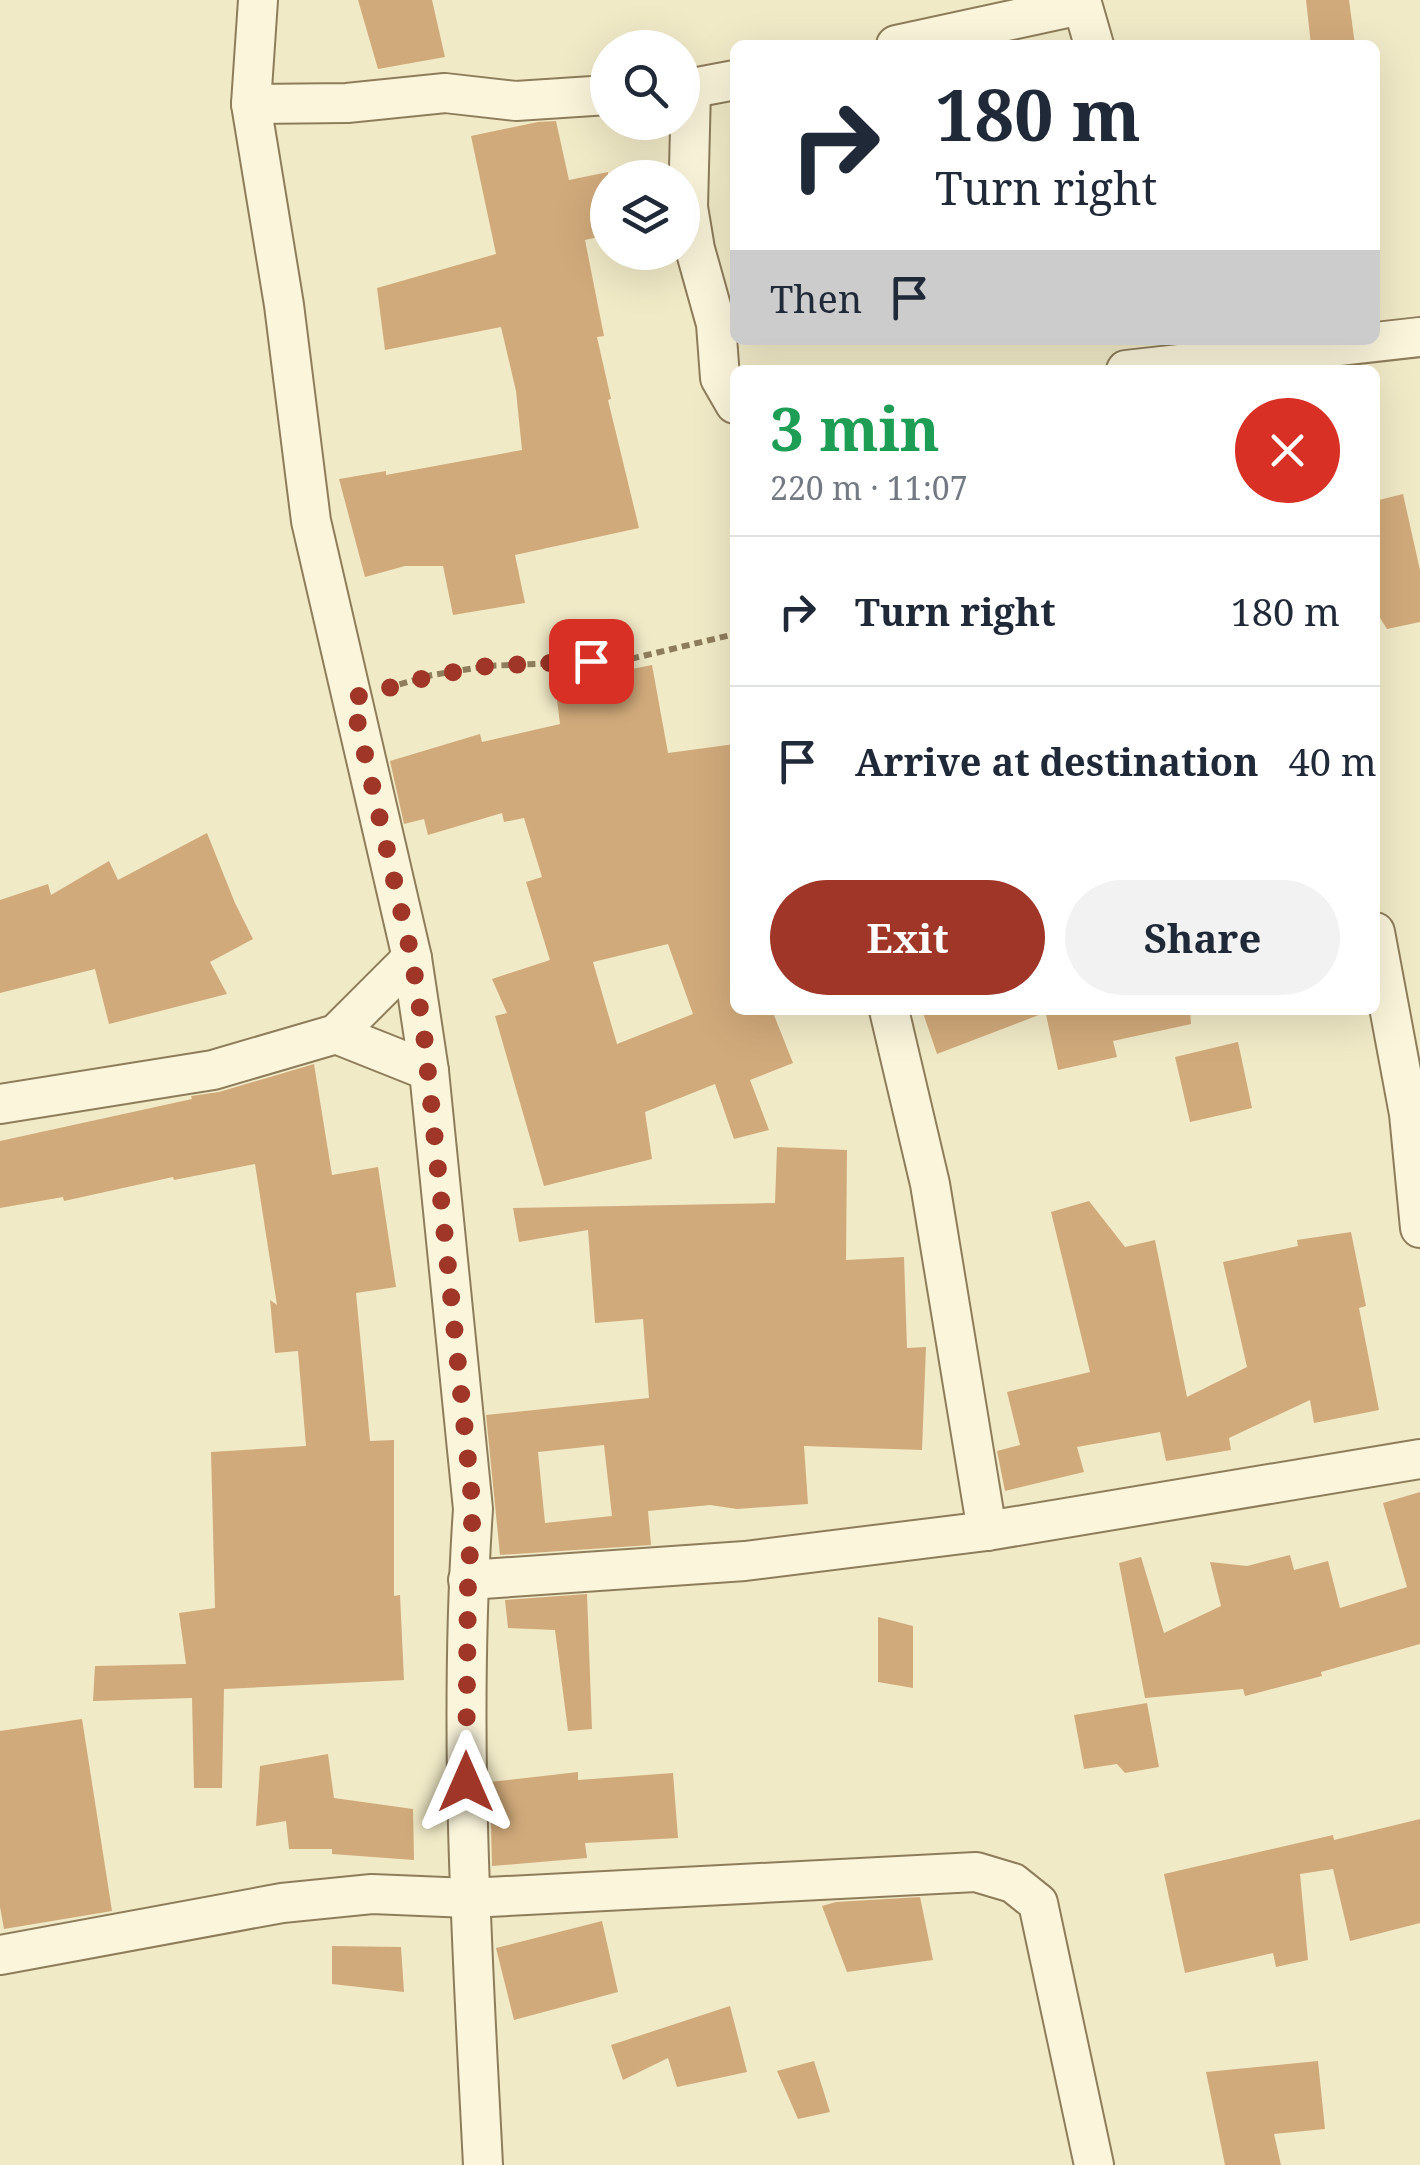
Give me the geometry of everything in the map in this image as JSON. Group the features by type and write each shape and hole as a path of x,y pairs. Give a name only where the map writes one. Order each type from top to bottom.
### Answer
{"street":[{"path":"258,0 250,104 284,305 311,521 412,958 429,1071 473,1509 468,1580 466,1782 483,2165"},
{"path":"918,40 1081,2 1092,40"},
{"path":"700,87 730,81"},
{"path":"250,104 347,103 444,92 516,101 590,96"},
{"path":"687,140 688,207 716,324 720,378 730,395"},
{"path":"1380,341 1420,337"},
{"path":"1162,365 1338,345"},
{"path":"0,1104 213,1070 336,1034 412,958"},
{"path":"1380,959 1409,1114 1420,1228"},
{"path":"890,1015 930,1184 986,1531"},
{"path":"336,1034 429,1071"},
{"path":"468,1580 745,1561 986,1531 1420,1459"},
{"path":"0,1954 282,1903 372,1894 470,1898 976,1872 1013,1882 1038,1904 1094,2165"}],"path":[{"path":"352,698 487,666 626,660 730,635"}],"building":[{"path":"358,0 432,0 445,57 378,69"},
{"path":"1306,0 1349,0 1354,40 1310,40"},
{"path":"556,121 569,180 590,176 590,239 585,240 604,336 597,337 639,528 515,555 525,603 453,615 443,566 405,566 365,577 339,479 386,471 386,475 522,450 516,391 501,327 385,350 377,288 496,254 471,136"},
{"path":"1403,494 1420,570 1420,622 1387,629 1380,618 1380,500"},
{"path":"652,665 668,753 730,745 730,1015 774,1015 793,1063 750,1080 769,1130 734,1139 715,1084 645,1112 652,1159 544,1186 495,1016 507,1013 492,979 550,960 526,882 542,877 524,818 504,822 502,813 428,835 424,819 404,824 390,761 480,734 482,742 560,724 555,684","holes":["668,944 693,1014 617,1044 593,962"]},
{"path":"207,833 253,939 210,962 227,994 109,1024 95,969 0,993 0,900 48,884 51,895 109,861 118,880"},
{"path":"924,1015 1039,1015 937,1054"},
{"path":"1046,1015 1190,1015 1191,1024 1113,1041 1117,1057 1058,1070"},
{"path":"1238,1042 1252,1108 1190,1122 1175,1057"},
{"path":"314,1064 332,1175 378,1167 396,1287 356,1293 370,1441 394,1440 394,1596 400,1595 404,1680 224,1689 222,1788 194,1788 192,1698 93,1701 95,1666 186,1664 179,1613 215,1608 211,1452 306,1446 298,1351 275,1353 270,1300 277,1305 255,1164 64,1201 63,1197 0,1208 0,1141 192,1099 191,1096 219,1092"},
{"path":"777,1147 847,1150 846,1260 904,1257 907,1348 926,1347 922,1450 804,1446 808,1504 737,1509 710,1505 648,1511 651,1545 500,1555 486,1415 649,1398 643,1319 595,1323 588,1230 519,1242 513,1208 775,1203","holes":["604,1445 612,1516 545,1523 538,1452"]},
{"path":"1089,1201 1125,1247 1155,1240 1187,1397 1247,1367 1223,1262 1298,1246 1297,1240 1351,1232 1366,1306 1359,1308 1379,1410 1314,1423 1310,1400 1229,1438 1231,1450 1166,1461 1160,1432 1077,1447 1084,1472 1005,1491 997,1451 1020,1445 1007,1392 1090,1372 1051,1212"},
{"path":"1420,1492 1420,1644 1245,1696 1243,1689 1145,1698 1119,1563 1141,1557 1164,1633 1221,1606 1210,1562 1247,1566 1290,1555 1294,1570 1328,1561 1340,1608 1407,1587 1383,1503"},
{"path":"587,1594 592,1729 568,1731 555,1630 508,1628 505,1600"},
{"path":"878,1617 913,1626 913,1688 878,1682"},
{"path":"1147,1703 1159,1767 1125,1773 1117,1764 1084,1769 1074,1715"},
{"path":"82,1719 112,1911 4,1929 0,1907 0,1731"},
{"path":"328,1754 334,1798 413,1809 414,1860 332,1854 332,1849 289,1849 286,1821 256,1826 260,1766"},
{"path":"578,1772 578,1780 673,1773 678,1838 585,1843 587,1858 492,1866 490,1782"},
{"path":"1420,1819 1420,1923 1350,1941 1333,1869 1300,1874 1308,1960 1276,1967 1273,1953 1185,1973 1164,1874"},
{"path":"920,1897 933,1960 847,1972 822,1906"},
{"path":"602,1921 618,1992 514,2020 496,1948"},
{"path":"332,1946 401,1947 404,1992 332,1984"},
{"path":"730,2006 747,2072 677,2087 668,2058 623,2080 611,2045"},
{"path":"814,2061 830,2112 798,2119 777,2071"},
{"path":"1318,2061 1325,2129 1274,2134 1281,2165 1225,2165 1206,2072"}],"route":[{"path":"466,1782 468,1580 473,1509 429,1071 412,958 352,698 487,666 591,661"}]}
